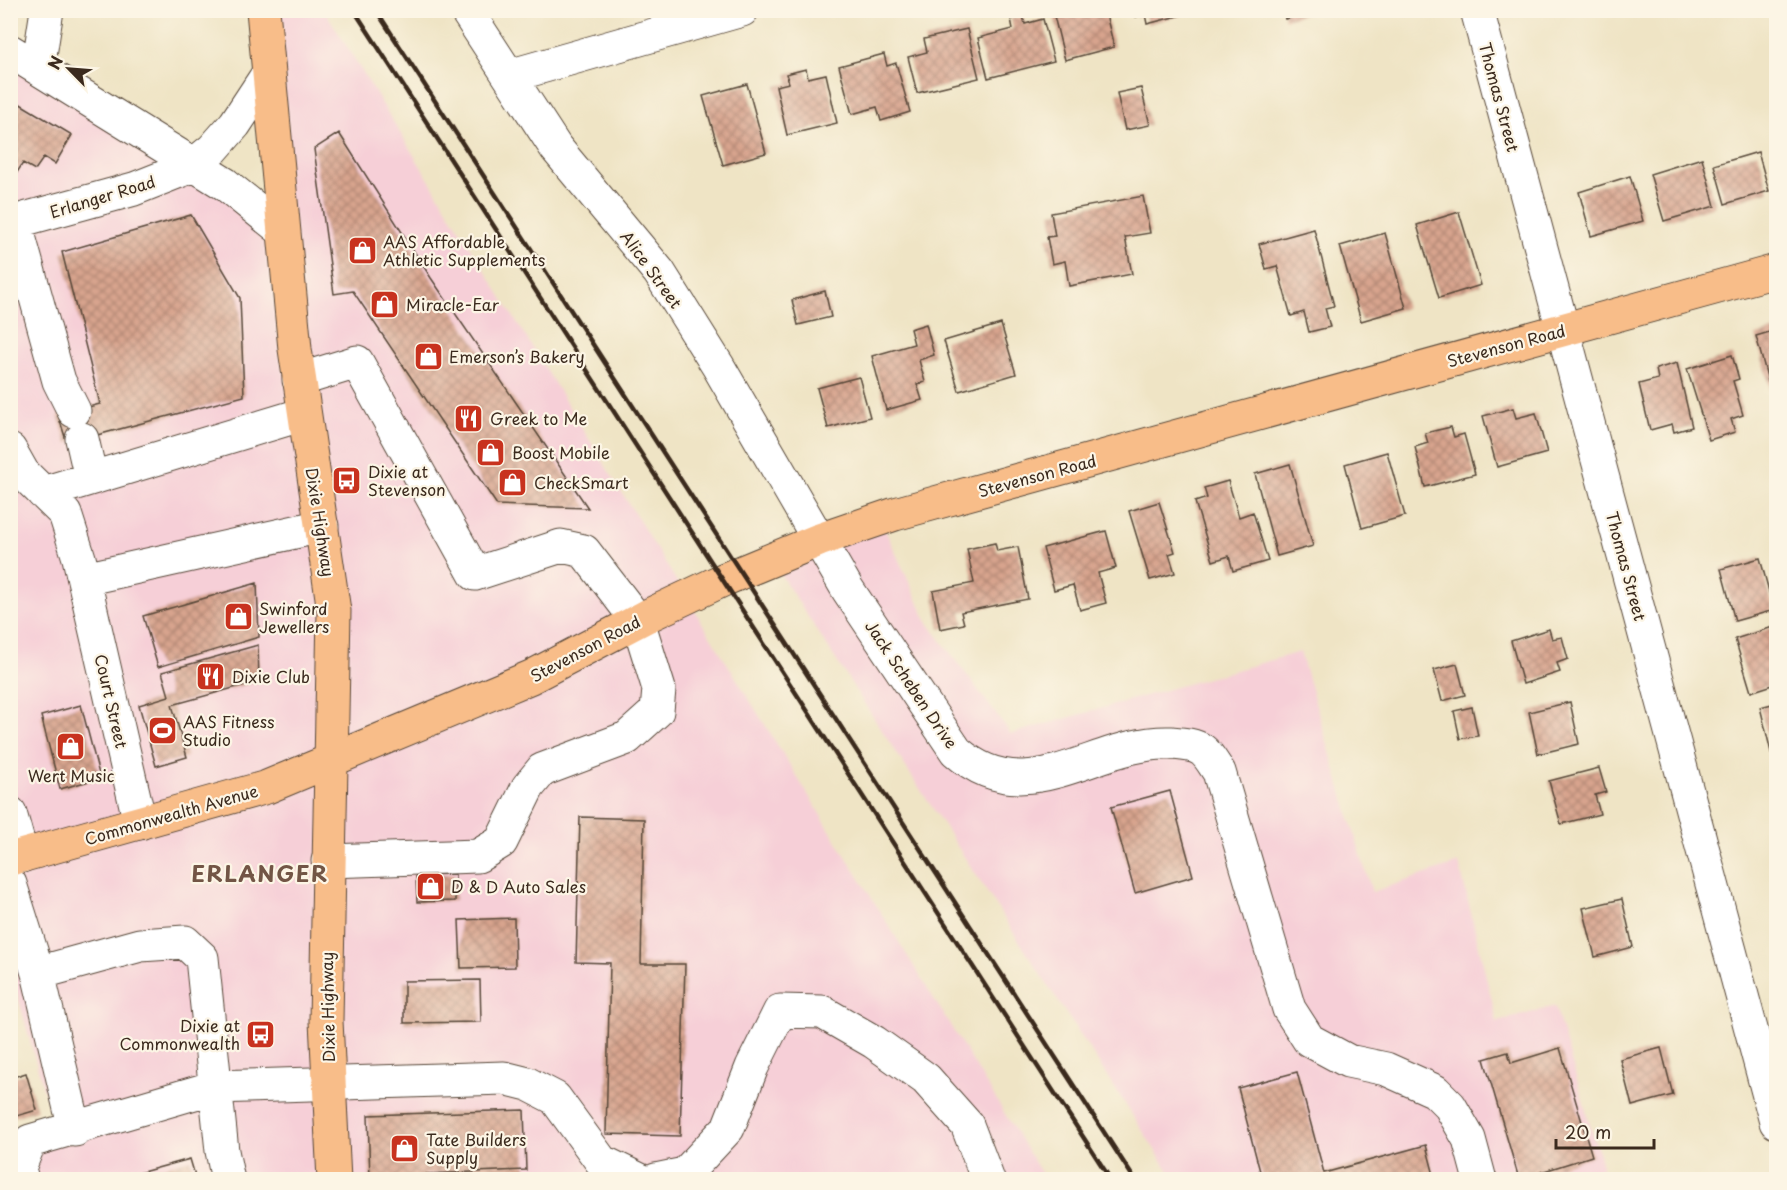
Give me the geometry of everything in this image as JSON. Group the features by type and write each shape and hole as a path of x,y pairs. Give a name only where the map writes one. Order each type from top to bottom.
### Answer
{"main road":[{"name":"Dixie Highway","path":"263,10 282,230 299,380 334,611 329,762 326,1021 334,1179"},
{"name":"Stevenson Road","path":"329,762 531,677 723,580 819,540 896,514 1776,271"},
{"name":"Commonwealth Avenue","path":"14,866 140,823 267,787 329,762"}],"street":[{"path":"38,68 47,10"},
{"name":"Alice Street","path":"466,10 556,148 659,272 718,366 819,540"},
{"path":"508,75 742,10"},
{"name":"Thomas Street","path":"1476,10 1564,329 1776,1122"},
{"path":"10,51 239,194 282,230"},
{"name":"Erlanger Road","path":"13,222 134,189 192,166 213,149 234,124 268,74"},
{"path":"13,222 59,381 78,425 91,478"},
{"path":"299,380 357,362 475,574 561,546 584,551 638,621 659,688 657,711 627,738 542,770 528,787 501,842 478,856 328,861"},
{"path":"44,493 304,414"},
{"name":"Court Street","path":"10,450 22,473 66,514 84,579 140,823"},
{"path":"84,579 322,526"},
{"name":"Jack Scheben Drive","path":"819,540 848,590 956,751 972,766 1001,776 1024,778 1049,774 1153,743 1185,744 1202,750 1219,772 1289,1009 1309,1040 1348,1061 1386,1070 1435,1091 1450,1106 1469,1139 1480,1179"},
{"path":"10,813 14,866 75,1130"},
{"path":"38,973 140,945 185,942 202,958 214,1088 228,1179"},
{"path":"656,1179 685,1174 728,1128 752,1067 780,1011 822,1012 874,1042 926,1079 967,1125 988,1179"},
{"path":"22,1179 19,1168 30,1141 75,1130 214,1088 329,1082 504,1078 528,1084 555,1098 601,1161 640,1179"}],"shaded area":[{"path":"263,11 325,11 1045,1179 18,1179 11,1153 11,1131 51,1116 10,968 10,51 282,229"},
{"path":"880,519 928,623 1011,734 1300,652 1372,892 1459,863 1497,1022 1555,1006 1603,1168 1563,1180 1174,1179 771,560"}],"building":[{"path":"1072,10 1105,10 1114,47 1065,60 1054,16"},
{"path":"1134,10 1197,11 1147,24 1145,14 1136,17"},
{"path":"1283,10 1315,10 1315,11 1285,19"},
{"path":"1023,16 1025,24 1043,19 1054,61 988,78 978,38 1013,29 1011,19"},
{"path":"967,29 979,78 917,93 908,57 927,52 924,39"},
{"path":"884,54 887,66 896,63 910,112 881,121 877,107 852,114 839,66"},
{"path":"806,69 808,78 826,74 837,123 787,135 776,86 789,83 786,74"},
{"path":"747,84 766,153 723,165 703,96"},
{"path":"1141,88 1150,125 1125,130 1117,93"},
{"path":"17,102 72,135 55,164 44,157 35,170 23,163 16,174 10,170 10,113"},
{"path":"339,133 431,278 588,508 497,505 353,291 334,294 314,149"},
{"path":"1758,152 1769,191 1725,204 1714,165"},
{"path":"1702,158 1715,206 1664,221 1650,174"},
{"path":"1630,176 1643,221 1591,236 1579,192"},
{"path":"1143,196 1150,233 1125,237 1132,274 1069,286 1065,261 1052,264 1047,237 1055,236 1051,213"},
{"path":"1459,212 1481,285 1439,298 1417,225"},
{"path":"191,215 240,298 244,396 67,443 58,415 100,404 62,252"},
{"path":"1314,229 1334,306 1325,308 1330,327 1309,332 1304,312 1291,316 1277,266 1266,269 1259,244"},
{"path":"1385,233 1406,308 1361,321 1340,246"},
{"path":"825,291 831,317 798,325 792,300"},
{"path":"926,324 934,355 919,360 925,382 917,384 922,400 886,410 872,356 914,344 910,329"},
{"path":"1001,324 1016,374 959,391 944,341"},
{"path":"1776,330 1776,399 1773,399 1756,336"},
{"path":"1732,355 1739,379 1733,381 1743,415 1731,419 1735,432 1709,440 1687,369"},
{"path":"1677,363 1692,427 1674,432 1672,424 1650,430 1639,384 1658,379 1656,369"},
{"path":"859,377 870,417 828,428 817,388"},
{"path":"1513,408 1516,418 1536,413 1547,453 1497,467 1483,416"},
{"path":"1451,427 1454,437 1464,434 1475,474 1425,487 1415,447 1428,443 1425,433"},
{"path":"1387,452 1405,516 1362,528 1345,464"},
{"path":"1290,464 1313,546 1277,556 1255,474"},
{"path":"1228,481 1239,517 1253,512 1268,561 1233,571 1229,556 1213,561 1195,502 1207,498 1204,488"},
{"path":"1159,502 1175,552 1169,554 1175,573 1150,580 1129,511"},
{"path":"1106,531 1116,568 1098,573 1106,603 1080,610 1073,585 1054,590 1043,548"},
{"path":"995,543 997,551 1018,547 1028,599 961,612 964,624 940,629 933,591 974,583 967,549"},
{"path":"1760,558 1774,610 1735,621 1721,569"},
{"path":"257,583 259,637 158,667 143,616"},
{"path":"1776,626 1776,684 1751,692 1735,639"},
{"path":"1549,629 1552,639 1562,637 1568,659 1557,663 1560,672 1523,684 1511,641"},
{"name":"Dixie Club","path":"258,645 259,681 172,705 187,757 156,766 139,705 169,696 162,672"},
{"path":"1457,664 1465,695 1442,701 1434,670"},
{"path":"1570,702 1579,744 1538,754 1529,712"},
{"path":"1776,703 1776,755 1772,756 1760,707"},
{"name":"Wert Music","path":"81,705 100,778 60,789 41,716"},
{"path":"1472,707 1478,736 1460,739 1454,711"},
{"path":"1599,768 1606,792 1595,795 1600,814 1561,824 1549,781"},
{"path":"1170,791 1193,876 1135,893 1111,807"},
{"path":"580,817 644,819 641,964 685,964 680,1136 606,1134 610,963 576,962"},
{"path":"455,874 455,901 417,902 416,875"},
{"path":"1622,899 1633,947 1595,957 1583,908"},
{"path":"514,918 515,967 461,968 459,920"},
{"path":"480,980 481,1022 404,1023 404,981"},
{"path":"1560,1048 1592,1156 1519,1179 1484,1059 1508,1052 1511,1063"},
{"path":"1661,1048 1673,1095 1632,1106 1620,1059"},
{"path":"1297,1072 1324,1173 1426,1145 1435,1179 1262,1179 1238,1088"},
{"path":"26,1073 37,1110 10,1118 10,1078"},
{"path":"524,1110 526,1170 426,1174 426,1179 370,1179 368,1115"},
{"path":"190,1159 196,1179 117,1179"}],"railway":[{"path":"354,10 1111,1180"},
{"path":"376,10 1135,1180"}],"place":[{"name":"AAS Affordable Athletic Supplements","path":"362,250"},
{"name":"Miracle-Ear","path":"385,304"},
{"name":"Emerson’s Bakery","path":"428,356"},
{"name":"Greek to Me","path":"469,418"},
{"name":"Boost Mobile","path":"491,452"},
{"name":"Dixie at Stevenson","path":"347,480"},
{"name":"CheckSmart","path":"513,482"},
{"name":"Swinford Jewellers","path":"238,617"},
{"name":"Dixie Club","path":"211,676"},
{"name":"AAS Fitness Studio","path":"162,730"},
{"name":"Wert Music","path":"71,747"},
{"name":"D & D Auto Sales","path":"430,886"},
{"name":"Dixie at Commonwealth","path":"261,1034"},
{"name":"Tate Builders Supply","path":"405,1148"}],"district":[{"name":"ERLANGER","path":"260,872"}]}
